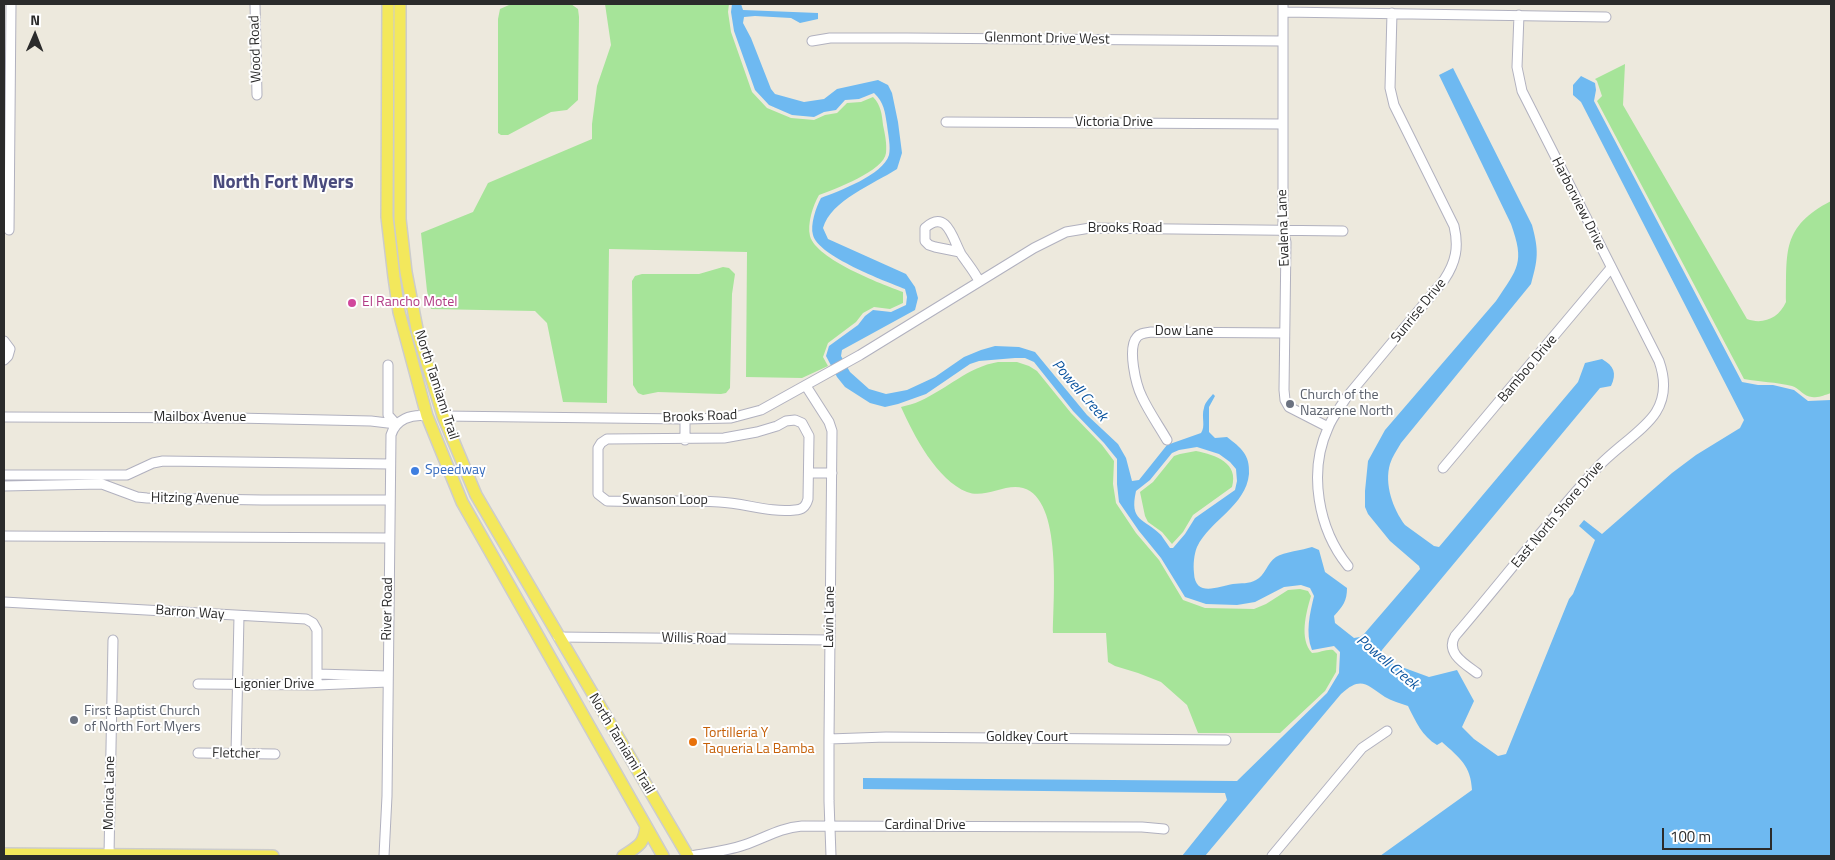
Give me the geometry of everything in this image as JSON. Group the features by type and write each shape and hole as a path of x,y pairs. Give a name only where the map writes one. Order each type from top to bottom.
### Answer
{"main road":[{"name":"North Tamiami Trail","path":"388,4 387,217 401,321 418,389 462,502 663,856"},
{"name":"North Tamiami Trail","path":"400,4 400,219 406,272 418,334 444,416 476,495 558,637 689,856"},
{"path":"387,148 391,170 399,180"},
{"path":"387,186 394,192 395,207 400,219"},
{"path":"418,389 433,408 444,416"},
{"path":"427,416 439,424 449,439 455,444"},
{"path":"530,623 544,634 558,637"},
{"path":"623,856 641,844 645,836 646,826"},
{"path":"4,854 272,856"}],"street":[{"path":"9,230 10,4"},
{"name":"Wood Road","path":"255,4 258,95"},
{"path":"1283,8 1392,13 1606,17"},
{"name":"Evalena Lane","path":"1283,8 1283,230 1286,242 1285,400 1289,407 1296,412 1328,427"},
{"name":"Sunrise Drive","path":"1348,566 1339,554 1326,527 1319,501 1319,459 1328,427 1346,398 1444,280 1452,266 1457,248 1454,226 1394,105 1390,88 1392,13"},
{"name":"Harborview Drive","path":"1519,15 1517,67 1522,91 1659,361 1663,371 1664,386"},
{"name":"Glenmont Drive West","path":"812,41 830,38 888,38 1282,41"},
{"name":"Victoria Drive","path":"946,122 1282,124"},
{"name":"Brooks Road","path":"444,416 721,419 746,415 761,410 806,386 979,280 1058,235 1074,230 1090,228 1344,231"},
{"path":"960,252 979,280"},
{"name":"Bamboo Drive","path":"1443,468 1611,268"},
{"name":"Dow Lane","path":"1167,440 1139,390 1132,355 1132,346 1136,338 1142,333 1169,331 1284,333"},
{"path":"4,341 10,349 8,356 4,360"},
{"path":"388,365 388,415 396,424 410,416 427,416"},
{"name":"Lavin Lane","path":"806,386 829,422 832,431 829,739 831,856"},
{"name":"East North Shore Drive","path":"1477,674 1454,654 1451,646 1455,636 1599,466 1655,414 1662,398 1664,386"},
{"name":"Mailbox Avenue","path":"4,417 236,418 362,421 396,424"},
{"path":"685,419 685,440"},
{"name":"Swanson Loop","path":"795,420 802,423 809,436 807,504 798,510 774,511 720,502 607,501 598,494 597,453 598,448 604,441 616,439 685,440 742,435 777,426 786,421 795,420"},
{"name":"River Road","path":"384,856 387,797 390,464 391,435 396,424"},
{"path":"4,475 127,475 153,463 163,461 390,464"},
{"path":"809,473 832,473"},
{"name":"Hitzing Avenue","path":"4,486 102,484 137,497 147,498 390,500"},
{"path":"4,536 389,538"},
{"name":"Barron Way","path":"4,602 306,620 313,623 317,630 317,685"},
{"path":"236,754 239,616"},
{"name":"Willis Road","path":"558,637 830,640"},
{"name":"Monica Lane","path":"109,855 113,640"},
{"name":"Ligonier Drive","path":"317,674 350,679 388,679"},
{"name":"Ligonier Drive","path":"198,684 317,685 350,679"},
{"path":"1272,856 1356,755 1370,742 1387,731"},
{"name":"Goldkey Court","path":"829,739 1226,740"},
{"name":"Fletcher","path":"198,754 275,754"},
{"name":"Cardinal Drive","path":"689,856 742,846 784,829 802,826 1132,827 1164,829"}],"green space":[{"path":"571,4 578,9 579,17 578,100 567,110 551,112 508,135 501,135 498,133 498,19 500,9 509,5"},
{"path":"605,4 729,4 728,12 731,32 752,92 767,108 791,118 814,120 825,115 837,113 847,103 861,102 873,97 878,103 882,114 886,143 886,153 883,160 868,173 819,195 811,215 809,231 815,245 836,262 865,277 903,292 903,303 890,309 874,307 863,313 856,322 828,343 823,357 828,366 802,378 746,377 747,252 609,249 607,403 563,402 547,323 535,311 431,309 427,291 421,233 473,212 488,183 592,139 597,86 611,45"},
{"path":"1625,64 1623,105 1747,319 1759,321 1770,319 1783,308 1786,302 1786,269 1790,242 1795,231 1803,221 1831,201 1831,393 1820,397 1809,397 1792,386 1744,379 1597,101 1602,96 1595,79"},
{"path":"723,267 729,268 735,274 732,294 730,388 726,393 721,394 658,392 643,395 638,393 633,385 632,281 635,276 642,274 699,274"},
{"path":"998,362 1017,362 1037,371 1071,413 1102,445 1114,461 1113,484 1116,503 1136,533 1159,560 1183,600 1205,608 1254,609 1288,590 1300,589 1308,591 1311,596 1307,610 1305,633 1308,647 1312,653 1333,650 1337,654 1336,672 1325,691 1280,733 1198,733 1187,705 1161,682 1108,662 1106,633 1053,633 1053,552 1045,511 1036,496 1023,488 1016,487 974,494 956,486 946,478 928,456 901,407 930,396 967,373"},
{"path":"1196,451 1218,458 1229,466 1233,479 1232,487 1193,515 1183,532 1172,544 1162,532 1148,522 1140,492 1153,482 1174,456"}],"water":[{"name":"Powell Creek","path":"732,4 741,4 743,10 818,13 818,19 800,23 791,18 744,17 743,23 751,38 771,89 775,94 804,102 824,99 837,89 878,80 888,85 892,93 902,153 897,169 844,201 828,218 823,228 828,239 906,274 915,287 918,298 915,310 842,350 841,356 850,372 869,389 886,394 907,390 935,377 964,357 995,346 1019,347 1035,352 1087,415 1118,444 1126,458 1132,481 1139,480 1167,445 1201,433 1206,402 1213,394 1215,396 1209,407 1209,432 1215,438 1227,437 1244,452 1248,461 1249,474 1246,485 1235,504 1210,529 1197,547 1194,563 1195,581 1199,586 1209,589 1251,582 1262,576 1276,557 1312,547 1319,550 1325,572 1347,588 1344,603 1334,616 1335,623 1354,638 1364,634 1420,569 1419,566 1390,541 1368,514 1365,507 1365,491 1368,461 1385,430 1496,301 1510,281 1517,265 1518,248 1511,224 1439,75 1453,68 1532,225 1537,249 1536,261 1531,284 1401,443 1393,456 1388,472 1389,488 1393,504 1405,525 1434,546 1439,547 1578,382 1585,363 1602,359 1612,367 1614,374 1611,386 1600,388 1382,650 1380,659 1429,677 1457,670 1474,701 1462,727 1474,739 1498,756 1506,754 1595,540 1579,526 1584,520 1602,534 1672,473 1696,455 1740,428 1744,420 1581,102 1573,95 1573,85 1581,76 1595,83 1594,101 1742,382 1773,385 1794,390 1808,401 1831,400 1831,856 1380,856 1472,790 1467,768 1442,742 1437,745 1427,737 1408,706 1388,698 1363,684 1354,685 1341,694 1205,856 1182,856 1227,800 1225,793 863,789 863,778 1237,781 1327,693 1339,673 1340,652 1334,646 1312,650 1309,630 1314,596 1310,588 1301,585 1284,587 1255,602 1237,605 1206,604 1185,597 1161,558 1119,502 1117,459 1073,411 1034,362 1025,358 979,361 970,364 926,394 885,407 870,403 845,387 837,377 826,356 829,346 858,325 873,310 891,312 906,305 907,297 905,289 853,267 827,251 818,243 813,235 813,221 821,198 870,176 885,162 890,148 884,107 874,93 859,99 845,100 836,110 824,112 814,117 792,115 769,105 755,90 734,31 731,12","holes":["1197,447 1219,454 1236,469 1237,481 1235,490 1195,518 1185,534 1173,548 1170,548 1161,535 1136,514 1134,501 1136,491 1150,480 1172,453"]}],"place":[{"name":"El Rancho Motel","path":"352,303"},
{"name":"Church of the Nazarene North","path":"1290,404"},
{"name":"Speedway","path":"415,471"},
{"name":"First Baptist Church of North Fort Myers","path":"74,720"},
{"name":"Tortilleria Y Taqueria La Bamba","path":"693,742"}],"district":[{"name":"North Fort Myers","path":"283,183"}]}
